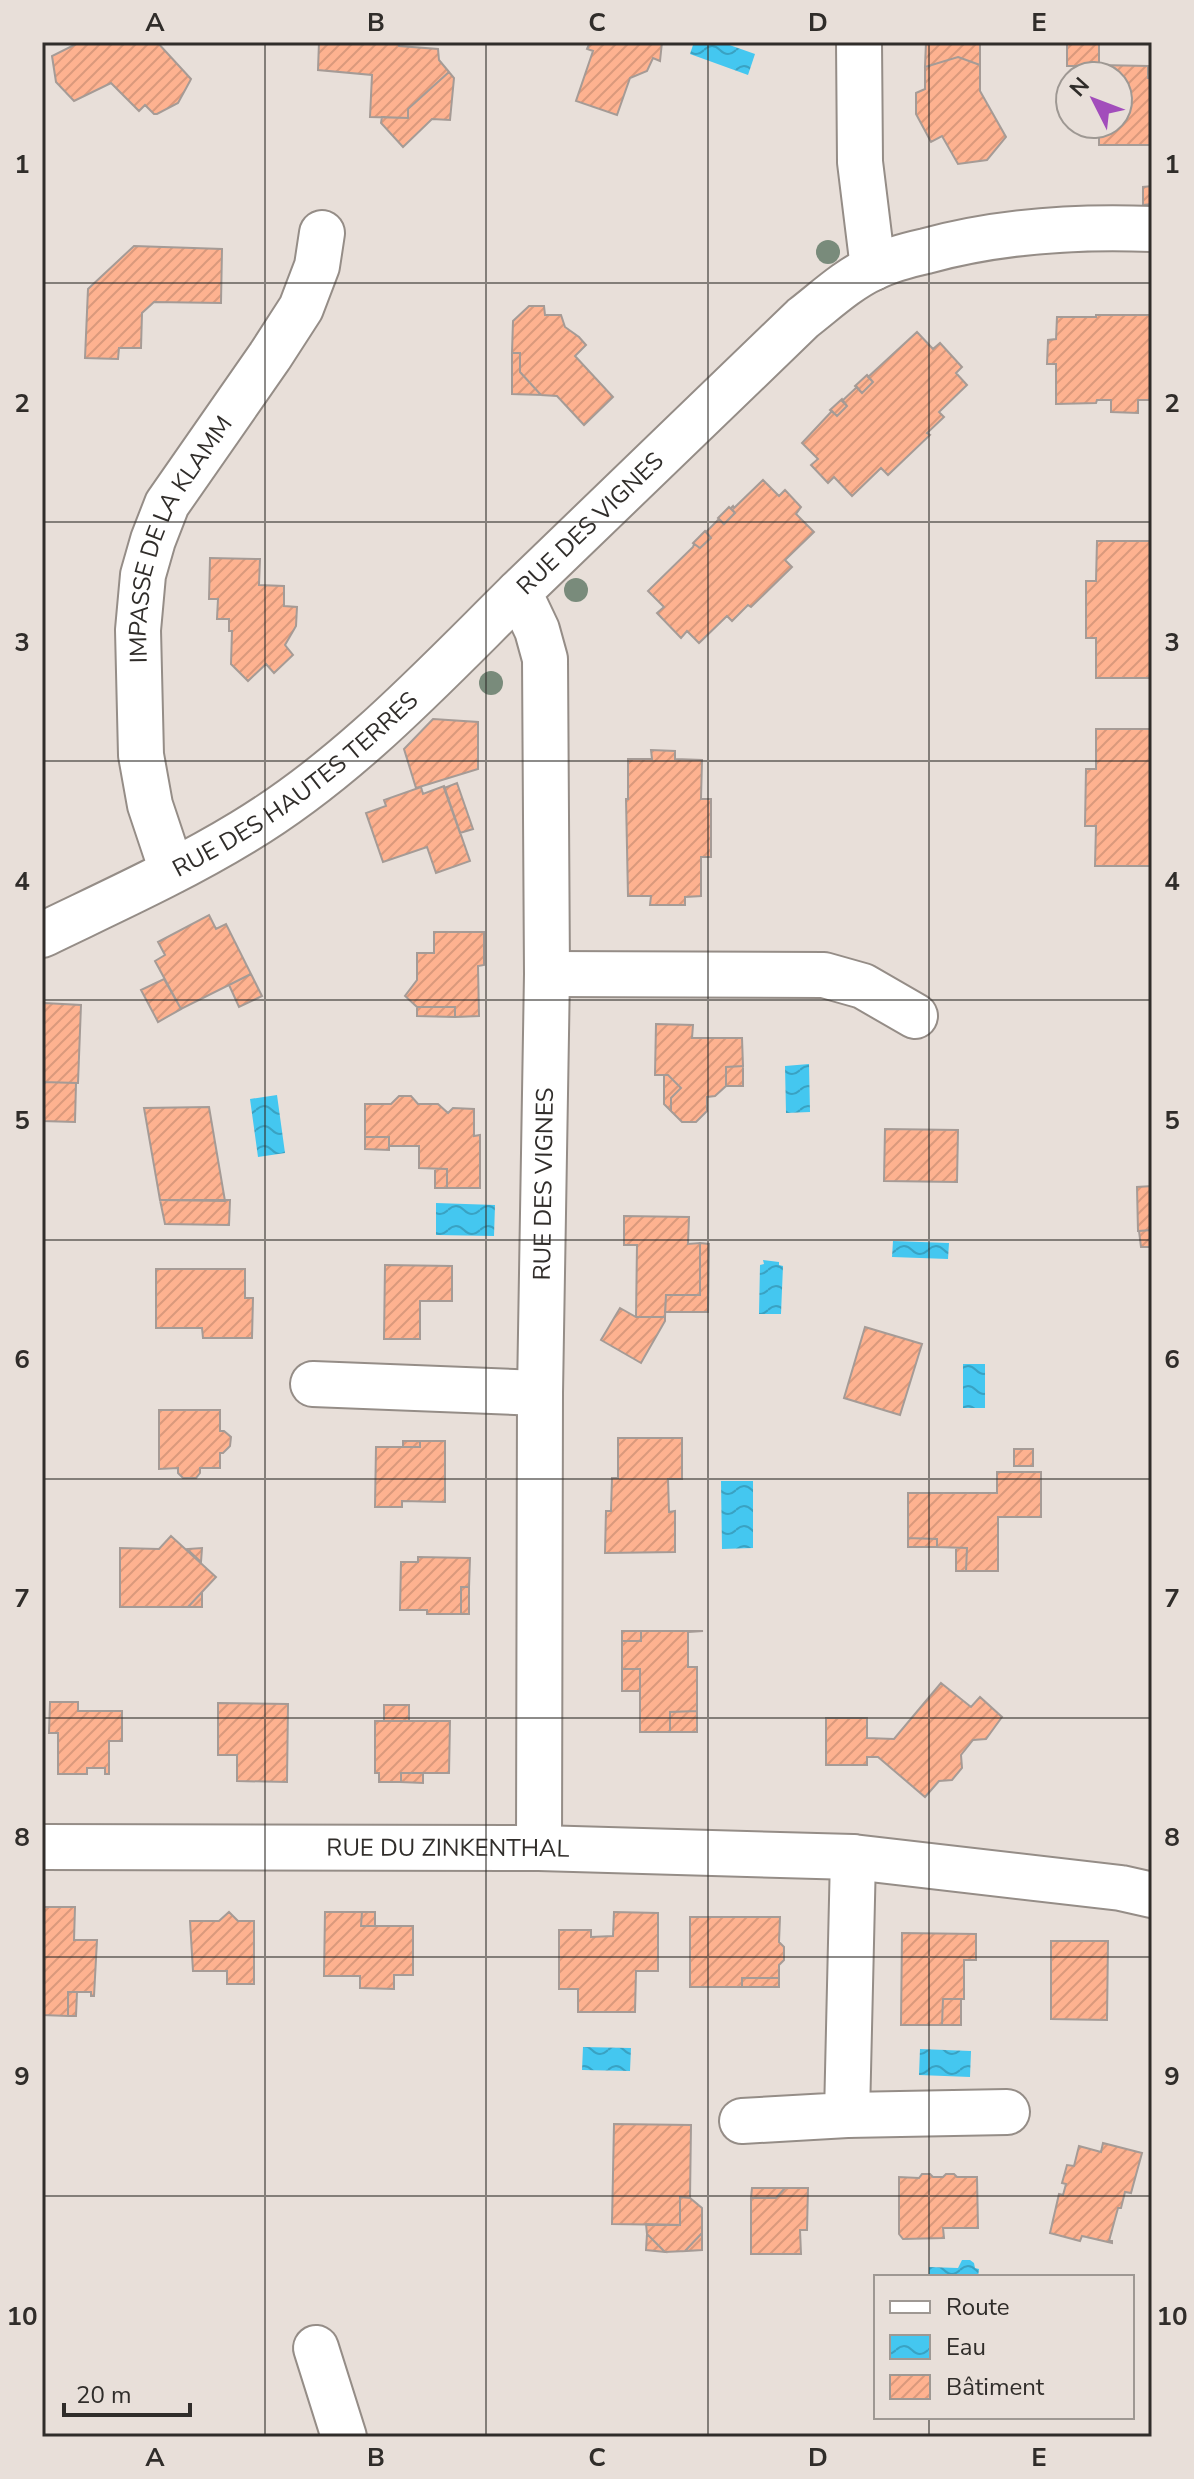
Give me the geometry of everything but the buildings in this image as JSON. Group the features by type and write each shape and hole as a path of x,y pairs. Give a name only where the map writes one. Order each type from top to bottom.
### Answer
{"street":[{"path":"859,42 860,162 873,268"},
{"name":"RUE DES VIGNES","path":"539,1848 540,1393 547,974 545,659 537,630 519,592 803,318 873,268 937,248 996,235 1152,229"},
{"name":"IMPASSE DE LA KLAMM","path":"172,871 150,805 141,755 138,630 143,575 167,504 301,308 317,266 322,233"},
{"name":"RUE DES HAUTES TERRES","path":"42,935 245,832 316,782 405,704 519,592"},
{"path":"547,974 824,975 863,986 915,1016"},
{"path":"313,1384 540,1393"},
{"name":"RUE DU ZINKENTHAL","path":"42,1847 539,1848 853,1857 1121,1888 1152,1895"},
{"path":"847,2115 853,1857"},
{"path":"742,2121 847,2115 1007,2112"},
{"path":"316,2348 344,2437"}],"water":[{"path":"694,42 721,42 755,54 748,75 690,54"},
{"path":"809,1064 810,1112 786,1113 785,1066"},
{"path":"277,1095 285,1153 258,1157 250,1099"},
{"path":"436,1203 495,1205 494,1236 436,1235"},
{"path":"893,1241 949,1243 948,1259 892,1257"},
{"path":"763,1260 779,1262 783,1266 781,1314 759,1314 760,1265 764,1264"},
{"path":"963,1364 985,1364 985,1408 963,1408"},
{"path":"721,1481 753,1481 753,1548 722,1549"},
{"path":"583,2047 631,2048 630,2071 582,2070"},
{"path":"920,2049 971,2051 970,2077 919,2075"},
{"path":"962,2260 970,2260 979,2269 978,2275 929,2275 929,2267 958,2268"}]}
